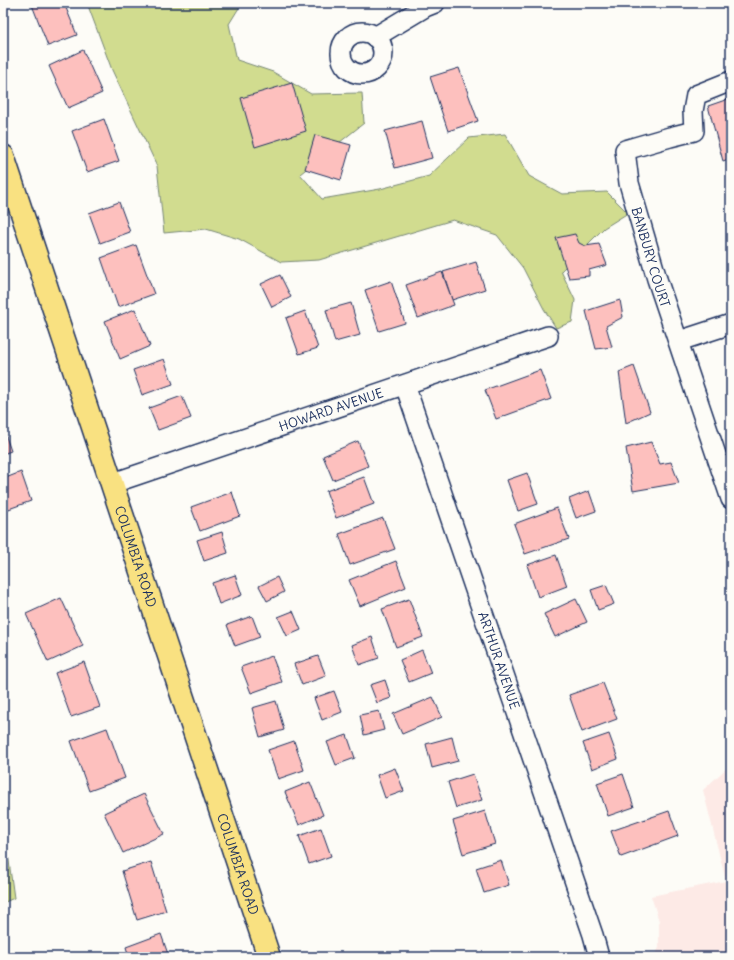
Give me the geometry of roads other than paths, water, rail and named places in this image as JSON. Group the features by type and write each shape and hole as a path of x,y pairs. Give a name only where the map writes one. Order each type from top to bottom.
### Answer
{"main road":[{"name":"COLUMBIA ROAD","path":"3,156 269,957"}],"street":[{"path":"375,37 425,7 435,3"},
{"name":"BANBURY COURT","path":"731,81 696,95 693,111 694,131 670,136 625,150 629,183 657,279 726,465 731,499"},
{"path":"679,341 731,324"},
{"name":"HOWARD AVENUE","path":"112,483 548,336"},
{"name":"ARTHUR AVENUE","path":"405,385 593,935 599,957"}]}
